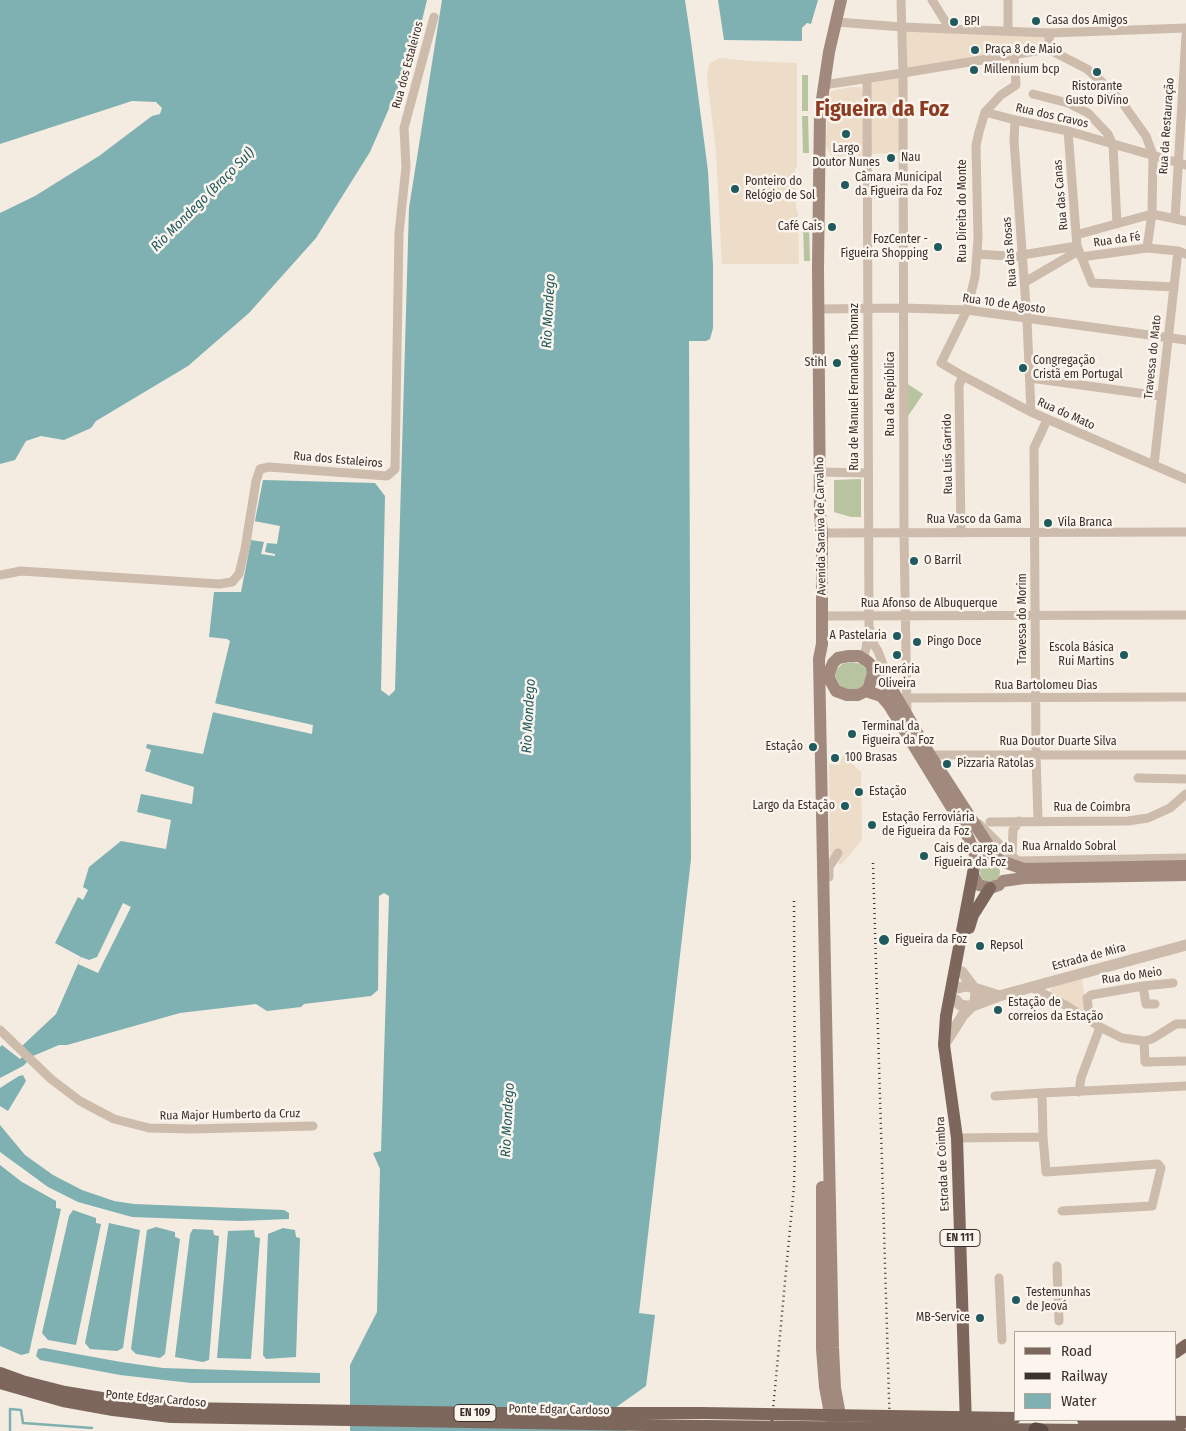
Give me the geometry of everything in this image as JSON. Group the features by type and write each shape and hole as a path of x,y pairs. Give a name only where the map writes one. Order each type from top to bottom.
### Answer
{"main road":[{"name":"Avenida Saraiva de Carvalho","path":"828,1349 825,967 819,659 822,644 819,310 820,113 823,84 842,0"},
{"path":"822,644 824,652 838,658"},
{"path":"822,644 822,658 832,687 841,694"},
{"path":"821,710 833,663 838,658 848,656 869,665 892,691 969,816 1003,858 1024,869 1186,866"},
{"path":"866,691 871,683 869,665"},
{"path":"821,710 830,699 841,694 853,695 866,691 881,696 889,705 970,839 975,855 974,877 979,885 990,888 997,887 1003,881 1006,871 1003,858"},
{"path":"974,868 984,857 1003,858"},
{"name":"EN 111","path":"955,993 974,868"},
{"path":"1003,881 1024,878 1186,875"},
{"name":"EN 111","path":"944,1045 946,1016 962,972 973,915 990,888"},
{"name":"Estrada de Coimbra","path":"944,1045 957,1138 966,1431"},
{"path":"1176,1352 1186,1344"},
{"path":"828,1349 825,1387 833,1431"},
{"path":"828,1349 842,1431"},
{"name":"Ponte Edgar Cardoso","path":"0,1373 22,1381 65,1392 182,1408 1014,1418"},
{"name":"Ponte Edgar Cardoso","path":"0,1382 62,1401 171,1417 1038,1430 1092,1425"},
{"name":"EN 109","path":"1092,1425 1186,1422"},
{"name":"EN 109","path":"1092,1425 1180,1431"}],"street":[{"path":"901,0 904,73"},
{"path":"932,0 950,29"},
{"path":"1008,0 1008,30"},
{"name":"Rua dos Estaleiros","path":"0,575 21,571 219,584 232,582 239,574 256,480 260,469 268,467 387,476 395,469 400,233 406,167 404,128 434,17"},
{"path":"837,22 902,27 1008,30 1050,34 1186,28"},
{"path":"1048,49 1050,34"},
{"name":"Rua da Restauração","path":"1175,219 1182,164 1186,35"},
{"path":"823,84 1014,56 1048,49 1087,69 1103,83 1146,136 1153,154 1152,214 1147,248"},
{"path":"985,112 1001,95 1016,85 1014,56"},
{"name":"Rua da República","path":"904,73 904,532 907,716"},
{"name":"Rua de Manuel Fernandes Thomaz","path":"867,78 869,626 874,645 878,650 892,691"},
{"path":"1032,94 1068,103 1088,112 1108,134 1113,145 1117,224"},
{"name":"Rua dos Cravos","path":"985,112 1068,131 1113,145 1153,154 1182,164"},
{"name":"Rua Direita do Monte","path":"941,363 967,310 976,277 978,238 976,146 985,112"},
{"name":"Rua das Rosas","path":"1015,120 1014,141 1025,282 1031,412"},
{"name":"Rua das Canas","path":"1068,131 1076,235 1079,251 1092,283 1174,286"},
{"path":"1076,235 1152,214 1186,221"},
{"name":"Rua da Fé","path":"977,254 1022,256 1147,248 1182,253"},
{"path":"1025,282 1079,251"},
{"name":"Travessa do Mato","path":"1154,466 1174,286 1182,253"},
{"name":"Rua 10 de Agosto","path":"819,310 903,308 967,310 1027,320 1186,340"},
{"name":"Rua do Mato","path":"941,363 1047,420 1186,479"},
{"name":"Rua Luís Garrido","path":"961,533 959,385 963,376"},
{"path":"1030,378 1162,396"},
{"name":"Travessa do Morim","path":"1038,820 1034,448 1047,420"},
{"path":"820,472 868,474"},
{"name":"Rua Vasco da Gama","path":"822,533 1186,532"},
{"name":"Rua Afonso de Albuquerque","path":"822,616 1186,615"},
{"path":"869,626 866,649 869,665"},
{"path":"869,665 874,645"},
{"name":"Rua Bartolomeu Dias","path":"907,698 1186,697"},
{"name":"Rua Doutor Duarte Silva","path":"930,755 1186,755"},
{"path":"1138,778 1186,779"},
{"name":"Rua de Coimbra","path":"990,822 1038,820 1128,821 1148,818 1170,808 1186,794"},
{"path":"1003,858 1013,830 1019,821"},
{"path":"825,967 829,951 829,867 838,853"},
{"name":"Rua Arnaldo Sobral","path":"1003,858 1018,861 1186,858"},
{"name":"Estrada de Mira","path":"972,1006 999,996 1186,945"},
{"path":"944,1045 963,1015 972,1006 976,993 962,972"},
{"name":"Rua do Meio","path":"1090,1020 1088,997 1143,986 1173,983"},
{"path":"972,1006 963,1006 955,993 966,986 999,996"},
{"path":"1143,986 1146,1004 1155,1004"},
{"path":"1031,987 1122,1038 1144,1041 1152,1039 1176,1024 1186,1024"},
{"path":"1079,1092 1081,1078 1100,1027"},
{"name":"Rua Major Humberto da Cruz","path":"0,1030 52,1080 80,1101 114,1119 149,1128 191,1129 313,1126"},
{"path":"1144,1041 1145,1062 1186,1061"},
{"path":"995,1096 1186,1086"},
{"path":"1042,1093 1046,1172 1158,1164 1161,1168 1152,1206 1062,1211"},
{"path":"957,1138 1043,1137"},
{"path":"1058,1266 1059,1321"},
{"path":"999,1278 1002,1340"}],"green space":[{"path":"802,75 808,75 808,111 802,111"},
{"path":"802,116 808,116 809,153 803,153"},
{"path":"803,225 809,225 810,261 804,261"},
{"path":"906,383 923,394 904,422"},
{"path":"861,479 861,517 851,517 834,512 834,480"},
{"path":"852,662 861,664 868,674 863,686 857,689 841,687 835,676 835,673 842,664"},
{"path":"990,862 997,865 1000,872 997,879 990,882 983,879 980,872 983,865"}],"shaded area":[{"name":"Praça 8 de Maio","path":"902,27 1050,33 1048,49 903,73"},
{"path":"720,58 797,63 797,168 795,168 799,264 722,264 716,152 707,77 709,64"},
{"path":"897,78 900,81 900,153 871,154 870,85 872,81"},
{"name":"Largo Doutor Nunes","path":"860,87 865,94 865,156 832,158 826,146 828,96 832,91"},
{"name":"Largo da Estação","path":"843,755 861,772 862,840 841,865 830,857 829,764 839,765"},
{"path":"1082,979 1087,1013 1050,991 1053,986"}],"water":[{"name":"Rio Mondego (Braço Sul)","path":"0,0 427,0 415,49 370,152 316,238 249,313 188,366 96,421 91,428 64,440 41,436 26,441 15,460 0,464 0,213 35,196 99,156 152,116 160,114 162,108 156,102 132,101 0,144"},
{"name":"Rio Mondego","path":"442,0 685,0 708,171 713,266 713,328 710,339 706,341 689,341 691,859 639,1313 655,1315 646,1386 615,1408 617,1421 628,1431 350,1431 350,1365 377,1312 380,1169 373,1153 381,1151 389,896 384,893 379,896 378,990 371,996 304,1004 301,1007 267,1011 256,1004 180,1013 67,1045 59,1045 33,1056 23,1066 0,1078 0,1047 2,1045 20,1059 28,1053 22,1046 56,1014 81,957 55,943 78,897 83,900 88,890 83,887 89,867 121,841 166,849 171,820 137,812 141,794 192,804 194,787 145,771 151,750 146,748 147,744 203,754 230,641 209,637 214,592 241,592 263,480 375,483 385,496 381,690 389,696 395,690 409,208"},
{"path":"718,0 818,0 811,24 807,23 802,28 802,41 724,40"},
{"path":"23,1075 26,1081 8,1111 0,1106 0,1088"},
{"path":"0,1125 25,1155 53,1175 82,1190 114,1201 134,1204 284,1210 289,1213 289,1219 240,1221 132,1217 78,1202 48,1187 0,1152"},
{"path":"0,1165 22,1182 56,1201 56,1208 61,1209 29,1353 21,1355 0,1346"},
{"path":"73,1210 96,1218 96,1223 101,1224 76,1345 48,1340 42,1333 69,1216"},
{"path":"109,1223 140,1230 123,1348 117,1351 90,1349 85,1343"},
{"path":"156,1227 175,1232 175,1237 180,1239 165,1354 160,1358 136,1354 131,1349 147,1230"},
{"path":"283,1228 295,1230 296,1237 300,1238 296,1357 266,1359 263,1355 268,1234"},
{"path":"193,1229 213,1230 214,1235 219,1236 209,1360 203,1362 175,1357 190,1234"},
{"path":"254,1230 255,1237 260,1238 251,1359 217,1358 228,1231"},
{"path":"44,1348 163,1368 320,1373 320,1383 191,1383 120,1375 40,1360 36,1356 38,1349"}],"pier":[{"path":"254,521 280,526 277,544 267,543 265,552 275,554 275,556 261,554 264,542 251,540"},
{"path":"214,703 313,725 312,734 212,712"},
{"path":"123,903 131,907 98,973 78,964 81,957 89,960 97,957"}],"waterway":[{"path":"10,1431 10,1409 21,1410 23,1423 92,1428"}],"railway":[{"path":"873,863 890,1431"},
{"path":"771,1431 794,1186 794,900"}],"place":[{"name":"Casa dos Amigos","path":"1036,21"},
{"name":"BPI","path":"954,22"},
{"name":"Praça 8 de Maio","path":"975,50"},
{"name":"Millennium bcp","path":"974,70"},
{"name":"Ristorante Gusto DiVino","path":"1097,72"},
{"name":"Largo Doutor Nunes","path":"846,134"},
{"name":"Nau","path":"891,158"},
{"name":"Câmara Municipal da Figueira da Foz","path":"845,185"},
{"name":"Ponteiro do Relógio de Sol","path":"735,189"},
{"name":"Café Cais","path":"832,227"},
{"name":"FozCenter - Figueira Shopping","path":"938,247"},
{"name":"Stihl","path":"837,363"},
{"name":"Congregação Cristã em Portugal","path":"1023,368"},
{"name":"Vila Branca","path":"1048,523"},
{"name":"O Barril","path":"914,561"},
{"name":"A Pastelaria","path":"897,636"},
{"name":"Pingo Doce","path":"917,642"},
{"name":"Funerária Oliveira","path":"897,655"},
{"name":"Escola Básica Rui Martins","path":"1124,655"},
{"name":"Terminal da Figueira da Foz","path":"852,734"},
{"name":"Estaçâo","path":"813,747"},
{"name":"100 Brasas","path":"835,758"},
{"name":"Pizzaria Ratolas","path":"947,764"},
{"name":"Estação","path":"859,792"},
{"name":"Largo da Estação","path":"845,806"},
{"name":"Estação Ferroviária de Figueira da Foz","path":"872,825"},
{"name":"Cais de carga da Figueira da Foz","path":"924,856"},
{"name":"Figueira da Foz","path":"884,940"},
{"name":"Repsol","path":"980,946"},
{"name":"Estação de correios da Estação","path":"998,1010"},
{"name":"Testemunhas de Jeová","path":"1016,1300"},
{"name":"MB-Service","path":"980,1318"}],"district":[{"name":"Figueira da Foz","path":"882,110"}]}
